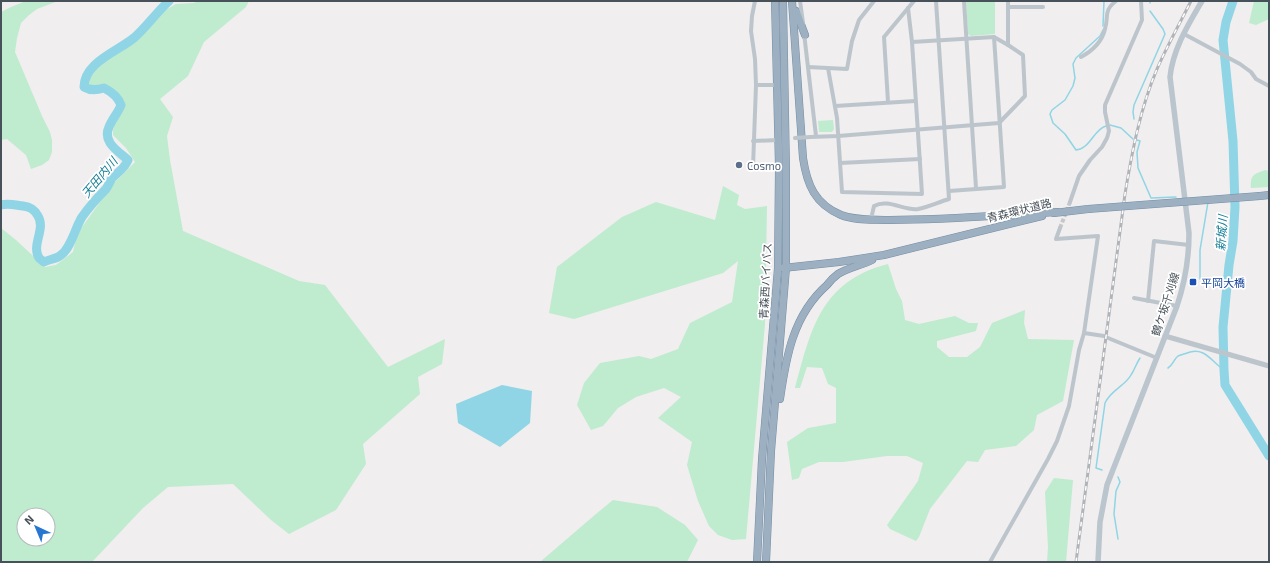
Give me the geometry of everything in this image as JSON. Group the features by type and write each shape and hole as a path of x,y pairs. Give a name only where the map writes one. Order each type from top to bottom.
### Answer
{"highway":[{"name":"青森西バイパス","path":"766,562 786,170 776,85 774,1"},
{"name":"青森西バイパス","path":"757,562 762,459 782,268 779,167 782,139 783,1"},
{"path":"793,1 805,35"},
{"path":"793,1 805,172 813,193 823,204 849,218 871,219 917,220 1057,212"},
{"name":"青森環状道路","path":"782,268 884,255 1057,212 1269,195"},
{"path":"771,450 785,368 792,340 800,318 816,295 838,274 884,255"}],"main road":[{"name":"鶴ケ坂千刈線","path":"1098,562 1100,522 1107,485 1177,306 1185,278 1189,245 1187,214 1170,77 1174,57 1184,34 1202,1"}],"street":[{"path":"755,1 751,31 755,59 756,85 753,167 779,167"},
{"path":"800,1 816,136"},
{"path":"808,67 847,69 852,41 859,20 873,1"},
{"path":"888,102 884,37 914,1"},
{"path":"871,219 874,206 878,204 889,204 917,209 949,199 936,1"},
{"path":"964,1 976,188"},
{"path":"1008,1 1008,45"},
{"path":"1081,57 1091,51 1099,42 1106,28 1106,14 1108,8 1116,1"},
{"path":"1070,202 1079,176 1090,160 1102,147 1107,138 1109,131 1105,105 1142,20 1141,1"},
{"path":"1008,7 1043,7"},
{"path":"828,68 835,106 842,192 922,194 912,42 908,8"},
{"path":"1184,34 1240,64 1256,79 1269,86"},
{"path":"753,141 810,136 838,136 999,123 1025,96 1023,55 994,37 912,42"},
{"path":"948,191 1004,187 994,37"},
{"path":"756,85 776,85"},
{"path":"835,106 915,101"},
{"path":"840,164 920,159"},
{"path":"990,562 1048,459 1057,441 1069,406 1079,350 1084,333 1098,236 1056,239 1060,228"},
{"path":"1148,301 1154,241 1189,245"},
{"path":"1134,298 1177,306"},
{"path":"1084,333 1106,337 1157,358"},
{"path":"1165,336 1269,366"}],"green space":[{"path":"26,1 58,1 37,9 29,15 21,23 17,38 15,52 50,132 52,140 52,152 49,160 42,165 31,169 26,155 7,139 1,140 1,12"},
{"path":"198,1 249,1 246,7 204,42 188,76 160,99 173,117 167,136 183,231 299,281 325,285 388,367 445,339 442,364 418,377 420,394 363,444 366,464 336,510 289,534 271,520 233,484 168,487 143,508 92,562 1,562 1,228 45,267 56,265 73,252 77,234 113,184 135,162 126,148 113,135 114,125 124,107 123,100 109,88 101,86 91,87 87,82 90,75 96,68 134,41 162,12 176,4 194,3"},
{"path":"966,1 995,1 995,34 971,36 968,34"},
{"path":"1254,1 1269,1 1269,19 1256,25 1249,23"},
{"path":"833,120 834,129 832,132 819,132 818,121"},
{"path":"1265,170 1269,171 1269,187 1251,188 1252,178"},
{"path":"723,186 739,195 737,205 745,209 767,206 765,324 746,539 732,540 718,535 709,526 698,501 687,465 692,442 658,418 681,397 664,388 636,397 618,408 603,426 591,430 577,405 584,383 600,363 639,356 651,359 678,349 690,323 732,302 738,261 723,273 574,319 549,313 557,267 622,217 656,202 715,220"},
{"path":"888,264 896,289 902,301 905,320 919,324 955,316 969,323 978,323 976,331 937,341 937,347 949,357 967,357 980,347 992,323 1025,310 1024,323 1028,339 1074,340 1063,401 1037,415 1034,430 1016,446 985,450 978,462 967,461 930,509 916,541 890,529 887,525 918,481 923,463 907,456 887,456 843,462 819,462 802,469 799,478 792,480 787,442 808,428 836,423 836,388 828,384 822,368 807,367 800,388 795,388 807,346 822,310 833,295 847,282 865,272"},
{"path":"1054,478 1073,480 1066,562 1047,562 1048,547 1045,492"},
{"path":"613,500 657,507 685,525 698,540 687,562 540,562"}],"water":[{"path":"502,385 532,391 530,423 500,447 458,423 456,404"}],"waterway":[{"name":"天田内川","path":"1,205 9,204 25,206 35,212 40,221 37,253 39,258 44,262 59,256 68,248 82,217 128,160 112,146 109,142 107,132 121,105 120,102 110,91 104,88 94,90 84,87 86,78 96,64 135,37 169,1"},
{"path":"1103,26 1104,1"},
{"name":"新城川","path":"1233,1 1226,22 1223,40 1233,141 1235,207 1233,241 1229,265 1223,327 1225,385 1269,456"},
{"path":"1134,119 1134,105 1165,34 1150,11"},
{"path":"1103,30 1100,36 1076,58 1073,64 1075,78 1073,86 1065,100 1052,110 1050,114 1053,123 1065,134 1076,150 1085,146 1098,131 1106,126"},
{"path":"1110,125 1121,128 1133,139"},
{"path":"1137,140 1140,141 1137,152 1138,168 1151,198 1176,197"},
{"path":"1200,279 1200,250 1208,202"},
{"path":"1212,281 1227,284"},
{"path":"1168,368 1178,356 1193,351 1198,351 1203,353 1224,370"},
{"path":"1102,470 1096,468 1105,403 1111,395 1128,379 1140,358"},
{"path":"1118,477 1120,482 1116,491 1114,514 1118,539"}],"tunnel":[{"path":"1060,228 1070,202"}],"railway":[{"path":"1076,562 1125,194 1134,147 1141,115 1151,84 1165,52 1191,1"}],"place":[{"name":"Cosmo","path":"739,165"},
{"name":"平岡大橋","path":"1193,282"}]}
